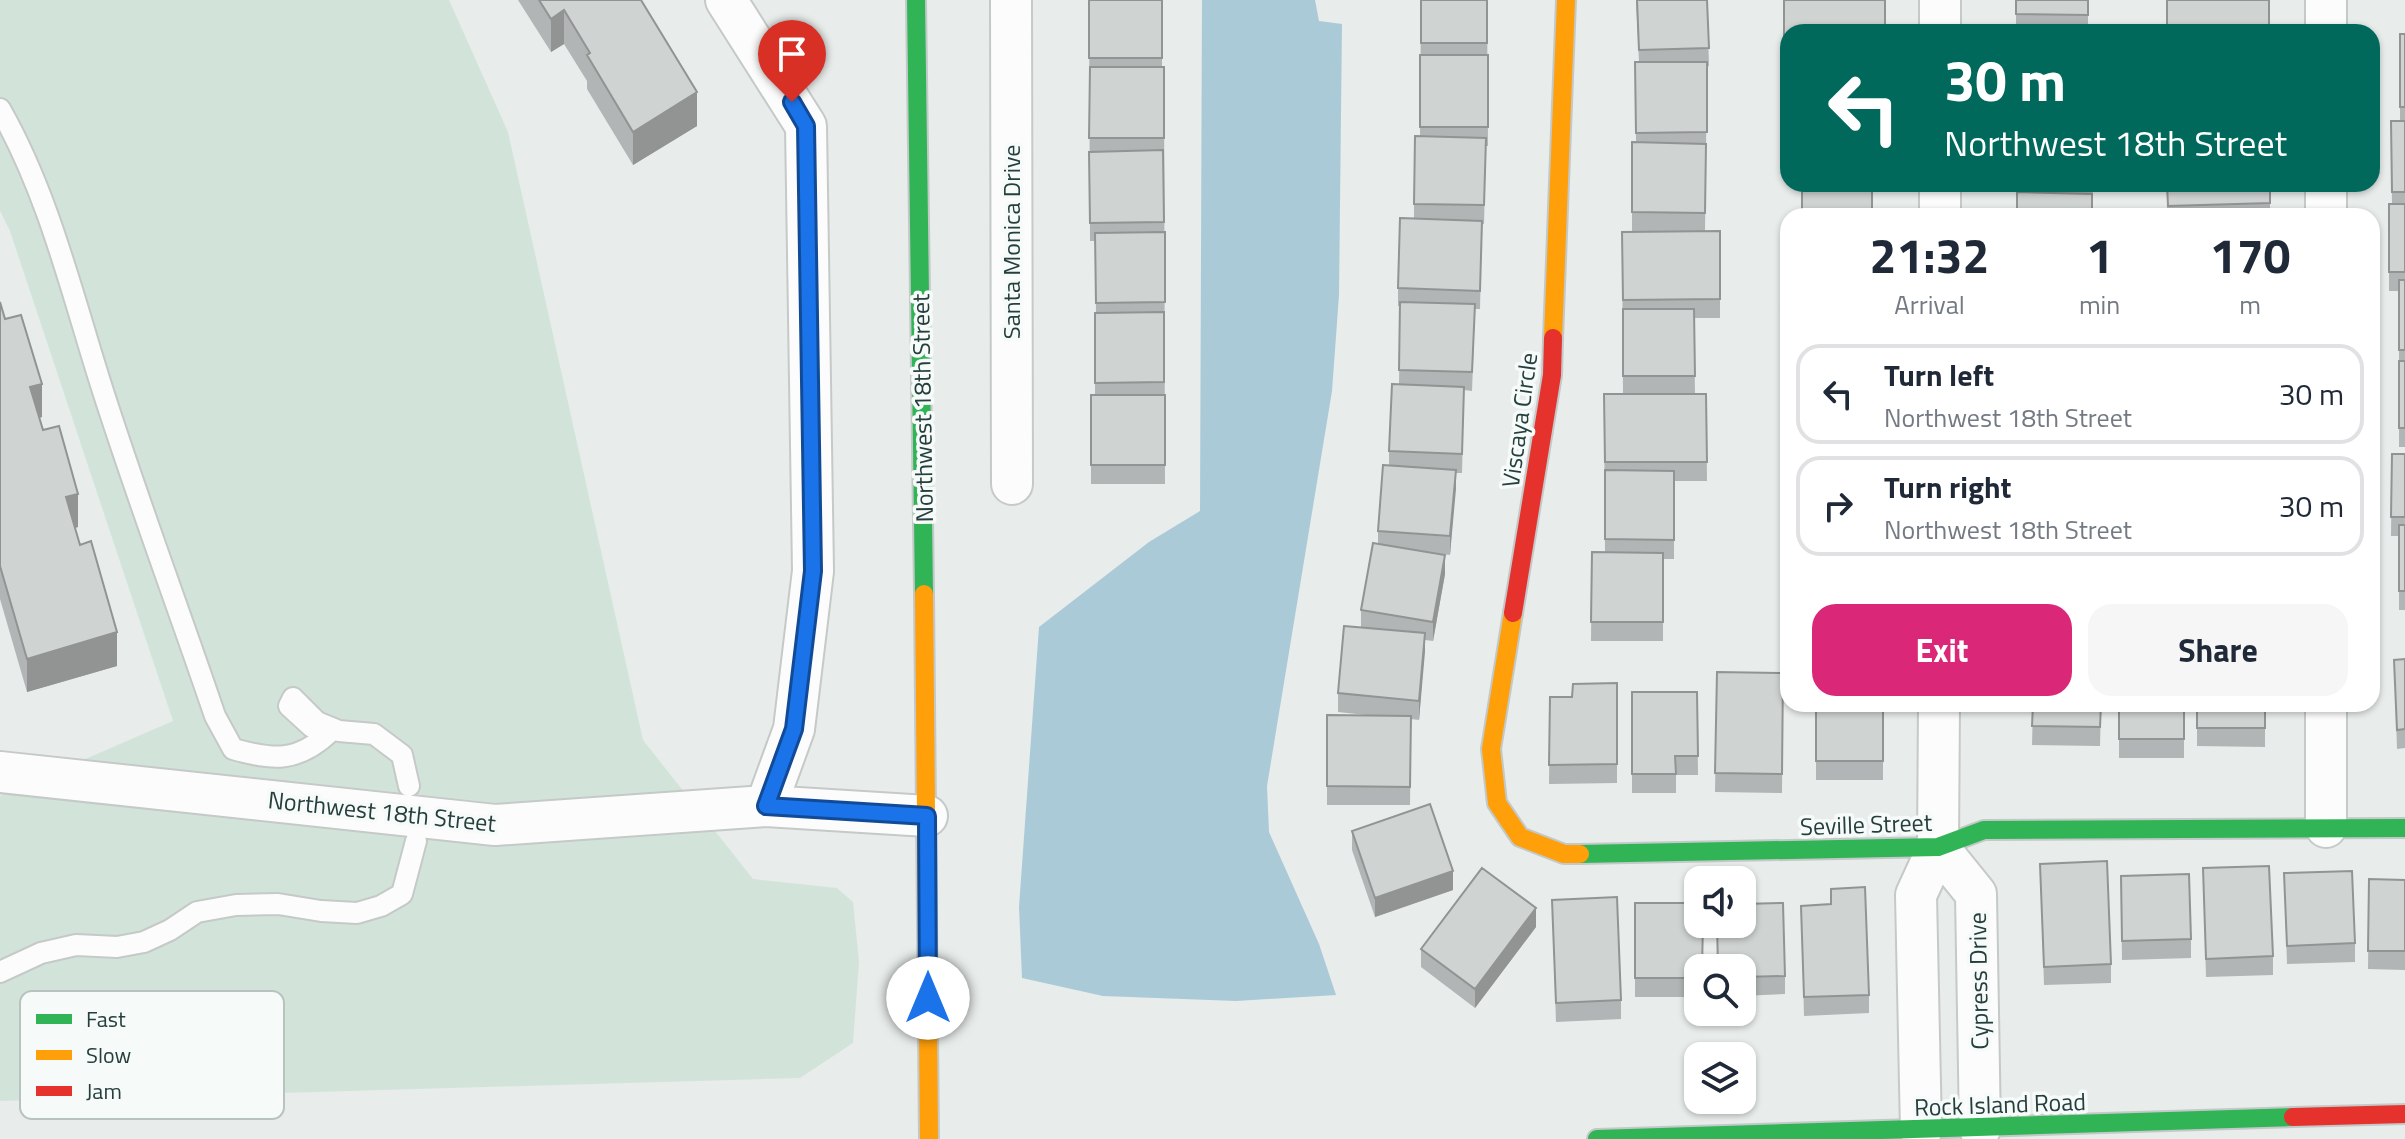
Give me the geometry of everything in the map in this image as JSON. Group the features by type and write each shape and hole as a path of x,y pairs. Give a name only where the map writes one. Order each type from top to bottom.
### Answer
{"street":[{"path":"726,0 806,126 813,571 794,729 766,806"},
{"name":"Northwest 18th Street","path":"916,0 929,1139"},
{"name":"Santa Monica Drive","path":"1011,0 1012,484"},
{"name":"Viscaya Circle","path":"1520,837 1497,803 1491,749 1552,375 1566,0"},
{"path":"1940,0 1940,24"},
{"path":"2326,0 2326,24"},
{"path":"1921,1131 1916,895 1938,847 1939,712"},
{"path":"2326,712 2326,827"},
{"name":"Northwest 18th Street","path":"0,772 495,825 766,806 927,816"},
{"name":"Seville Street","path":"1520,837 1564,854 1938,847 1984,830 2405,828"},
{"name":"Cypress Drive","path":"1938,847 1976,894 1980,1129"},
{"name":"Rock Island Road","path":"1597,1139 2405,1114"}],"lane":[{"path":"0,109 28,163 103,393 215,716 233,749 264,758 291,757 317,744 330,732 312,727 289,706 293,698 317,722 339,731 374,734 402,755 409,786"},
{"path":"0,972 41,953 76,945 117,947 144,942 197,912 236,905 278,904 357,913 381,906 402,894 416,841"}],"green space":[{"path":"0,0 449,0 508,132 643,740 753,879 837,888 853,902 859,962 853,1043 800,1078 284,1093 284,991 20,991 20,1100 0,1101 0,796 173,721 10,231 0,211"}],"water":[{"path":"1202,0 1315,0 1319,21 1342,24 1339,295 1332,391 1267,786 1269,832 1319,944 1336,995 1236,1001 1103,996 1022,978 1019,907 1039,627 1149,542 1200,511"}],"building":[{"path":"539,0 641,0 697,92 633,132 564,10 551,19"},
{"path":"1089,0 1162,0 1162,58 1089,58"},
{"path":"1421,0 1487,0 1487,43 1421,43"},
{"path":"1637,0 1707,0 1709,48 1639,50"},
{"path":"1784,0 1885,0 1885,24 1784,24"},
{"path":"2016,0 2088,0 2088,15 2016,14"},
{"path":"2167,0 2269,0 2269,24 2167,24"},
{"path":"2400,34 2405,34 2405,107 2400,107"},
{"path":"1420,55 1488,55 1488,127 1420,127"},
{"path":"1635,62 1707,62 1707,132 1636,133"},
{"path":"1090,67 1164,67 1164,138 1089,138"},
{"path":"2391,121 2405,121 2405,192 2392,192"},
{"path":"1415,136 1486,138 1484,205 1414,204"},
{"path":"1632,142 1706,144 1705,213 1632,212"},
{"path":"1163,150 1164,222 1090,223 1089,152"},
{"path":"1802,192 1872,192 1872,208 1802,208"},
{"path":"2017,192 2092,194 2092,208 2017,208"},
{"path":"2167,192 2270,192 2270,203 2168,206"},
{"path":"2389,204 2405,204 2405,272 2389,272"},
{"path":"1400,218 1482,221 1480,291 1398,288"},
{"path":"1720,231 1720,299 1623,300 1622,232"},
{"path":"1165,232 1165,302 1096,303 1095,233"},
{"path":"2399,280 2405,280 2405,350 2399,350"},
{"path":"0,302 5,319 21,315 42,384 30,387 43,430 59,426 78,494 66,497 80,545 91,541 117,632 27,659 0,566"},
{"path":"1400,302 1475,304 1472,372 1399,370"},
{"path":"1623,309 1694,309 1695,376 1623,376"},
{"path":"1164,312 1164,382 1095,383 1095,313"},
{"path":"2399,361 2405,361 2405,428 2399,428"},
{"path":"1392,384 1464,387 1462,454 1389,451"},
{"path":"1604,394 1706,394 1707,462 1605,462"},
{"path":"1091,395 1165,395 1165,465 1091,465"},
{"path":"2392,454 2405,454 2405,517 2391,517"},
{"path":"1383,465 1456,470 1450,536 1378,531"},
{"path":"1605,470 1674,471 1674,540 1605,539"},
{"path":"2399,525 2405,525 2405,591 2399,591"},
{"path":"1373,543 1445,555 1433,622 1361,610"},
{"path":"1592,552 1663,553 1663,622 1591,622"},
{"path":"1344,626 1425,633 1419,701 1338,693"},
{"path":"2405,659 2405,729 2397,730 2394,660"},
{"path":"1717,672 1780,673 1782,774 1715,773"},
{"path":"1617,683 1617,764 1549,765 1550,697 1572,697 1573,684"},
{"path":"1632,692 1697,692 1698,756 1675,756 1676,774 1632,774"},
{"path":"1816,712 1883,712 1883,761 1816,761"},
{"path":"2033,712 2101,712 2100,727 2032,726"},
{"path":"2119,712 2184,712 2184,739 2119,739"},
{"path":"2197,712 2265,712 2265,728 2197,728"},
{"path":"1327,715 1411,716 1410,787 1327,786"},
{"path":"1430,804 1453,871 1375,898 1352,831"},
{"path":"2107,861 2111,964 2044,967 2040,864"},
{"path":"2269,866 2273,956 2206,959 2203,868"},
{"path":"1482,868 1536,908 1475,989 1421,949"},
{"path":"2352,871 2355,943 2287,946 2284,873"},
{"path":"2189,874 2191,939 2122,941 2121,876"},
{"path":"2369,879 2405,880 2405,951 2368,951"},
{"path":"1865,887 1869,995 1804,997 1801,906 1831,904 1831,889"},
{"path":"1617,897 1621,1000 1556,1003 1552,900"},
{"path":"1635,903 1684,903 1684,938 1703,938 1702,954 1684,954 1684,978 1635,978"},
{"path":"1783,903 1785,976 1756,977 1756,954 1718,954 1717,938 1756,938 1756,904"}],"traffic: fast":[{"path":"916,0 924,594"},
{"path":"1580,854 1938,847 1984,830 2405,828"},
{"path":"1597,1139 2293,1117"}],"traffic: slow":[{"path":"1553,338 1566,0"},
{"path":"924,594 929,1139"},
{"path":"1513,613 1491,749 1497,803 1520,837 1564,854 1580,854"}],"traffic: jam":[{"path":"1513,613 1552,375 1553,338"},
{"path":"2293,1117 2405,1114"}],"route":[{"path":"792,102 806,126 813,571 794,729 766,806 927,816 928,998"}]}
